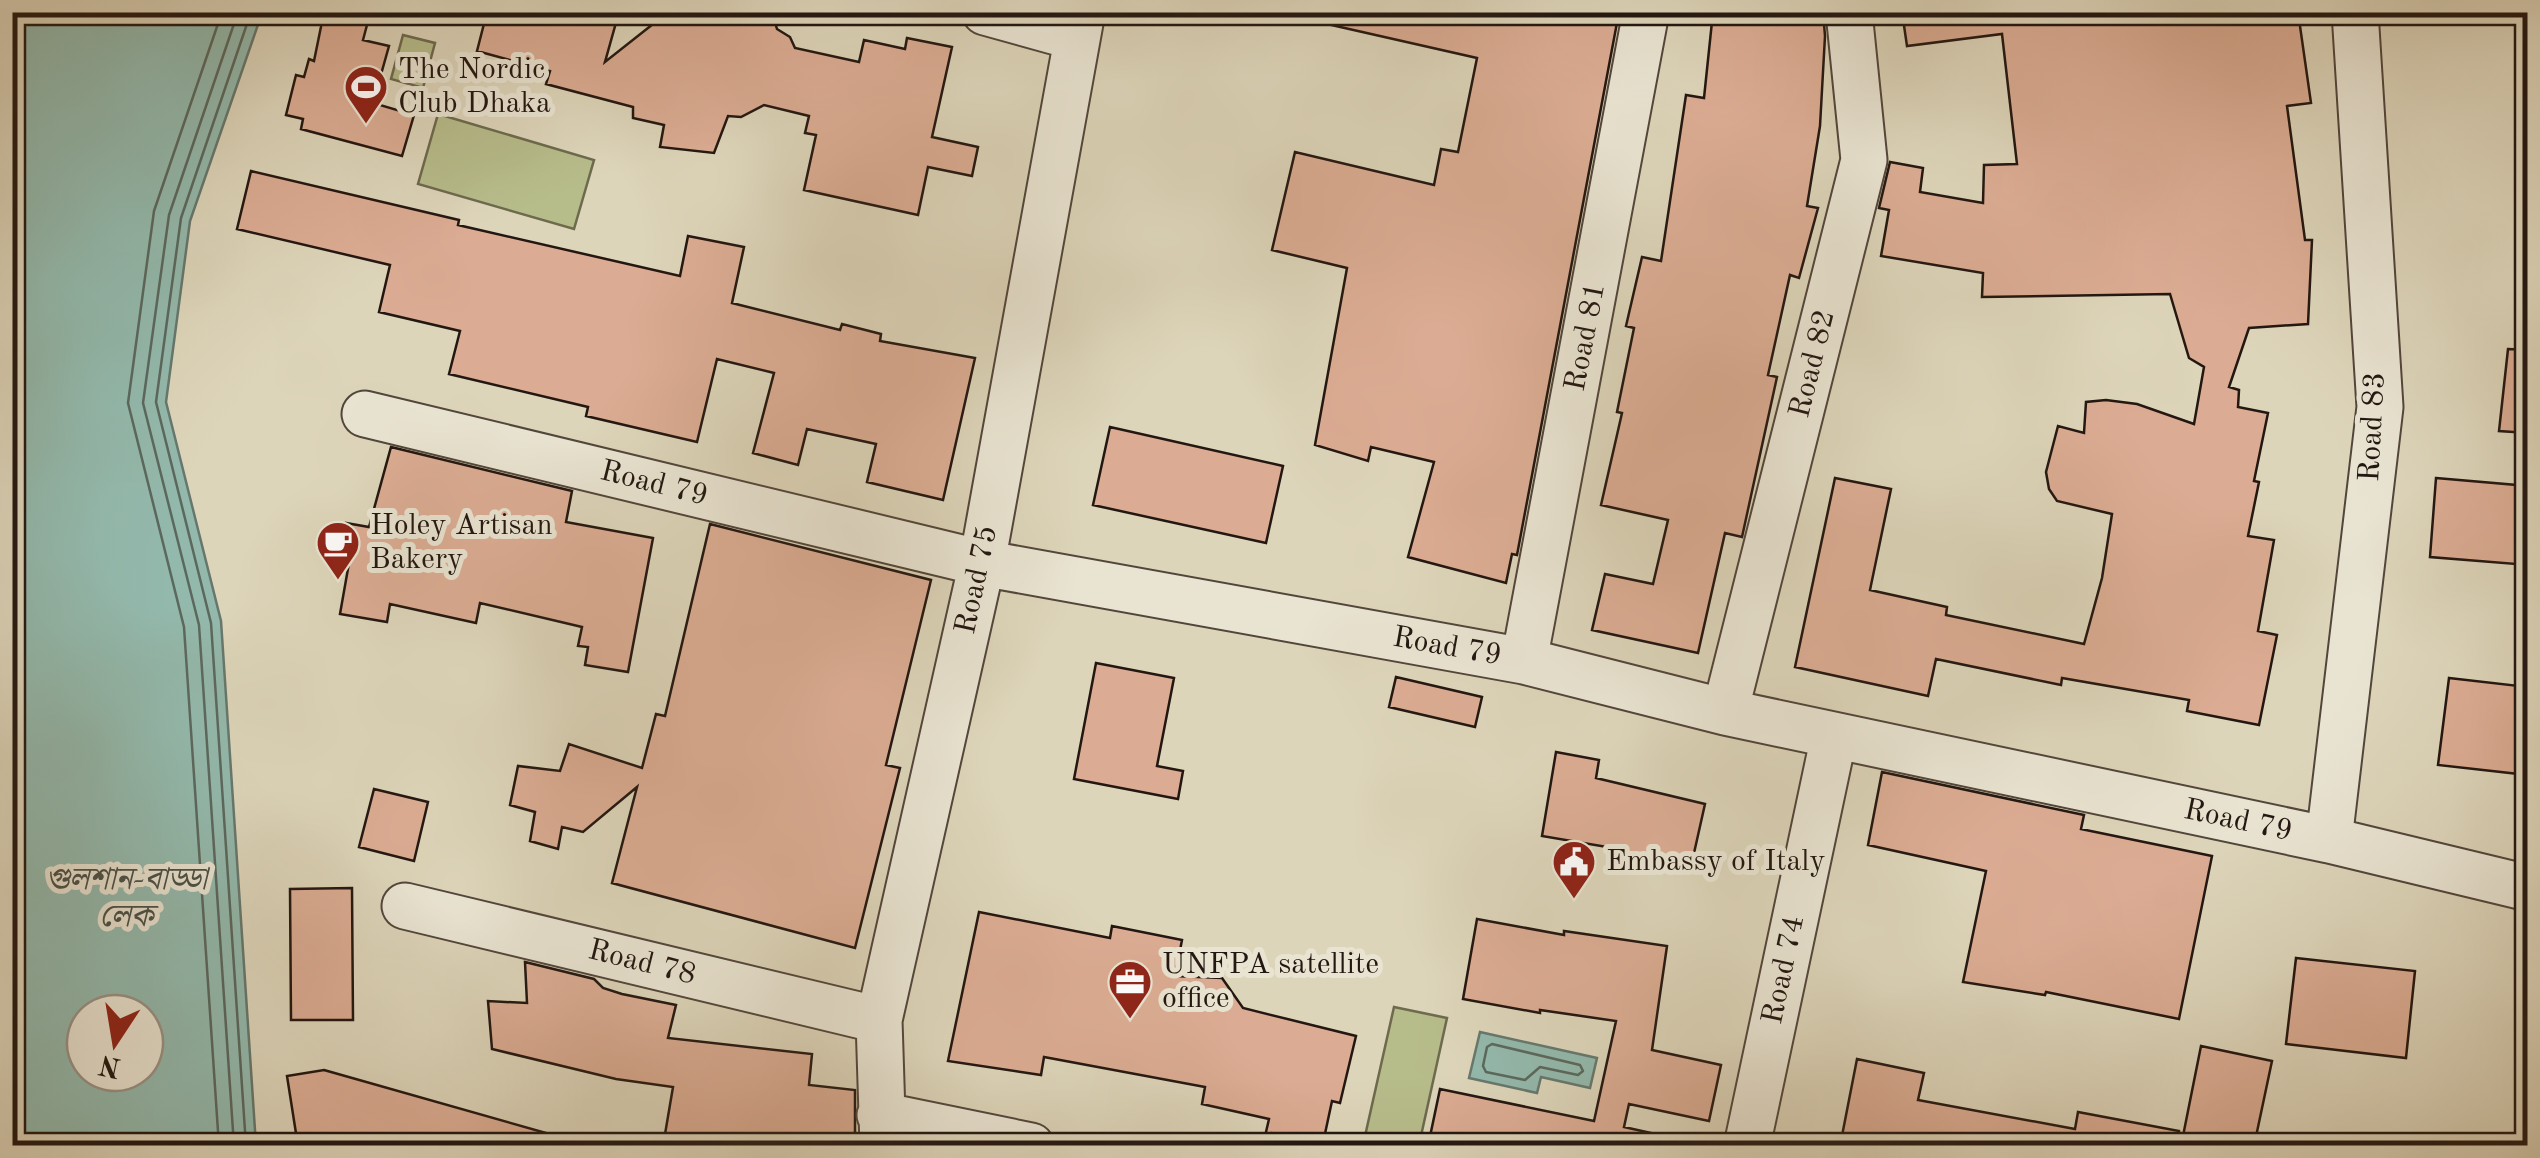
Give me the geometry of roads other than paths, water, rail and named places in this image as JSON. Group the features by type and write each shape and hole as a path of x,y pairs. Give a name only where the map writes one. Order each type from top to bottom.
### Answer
{"street":[{"path":"985,12 1078,25"},
{"name":"Road 81","path":"1524,661 1646,12"},
{"name":"Road 82","path":"1725,712 1864,160 1849,12"},
{"name":"Road 83","path":"2329,840 2380,408 2355,12"},
{"name":"Road 75","path":"881,1130 879,1020 982,564 1078,25"},
{"name":"Road 79","path":"365,414 982,564 1524,661 1725,712 2329,840 2528,888"},
{"name":"Road 74","path":"1747,1146 1834,736"},
{"name":"Road 78","path":"404,906 879,1020"},
{"path":"881,1130 1031,1146"}],"water":[{"name":"গুলশান-বাড্ডা লেক","path":"12,13 262,13 190,221 166,402 221,621 256,1145 13,1145"},
{"path":"1480,1032 1597,1058 1590,1088 1541,1077 1537,1093 1469,1078"}],"place":[{"name":"The Nordic Club Dhaka","path":"366,125"},
{"name":"Holey Artisan Bakery","path":"338,581"},
{"name":"Embassy of Italy","path":"1574,900"},
{"name":"UNFPA satellite office","path":"1130,1020"}]}
